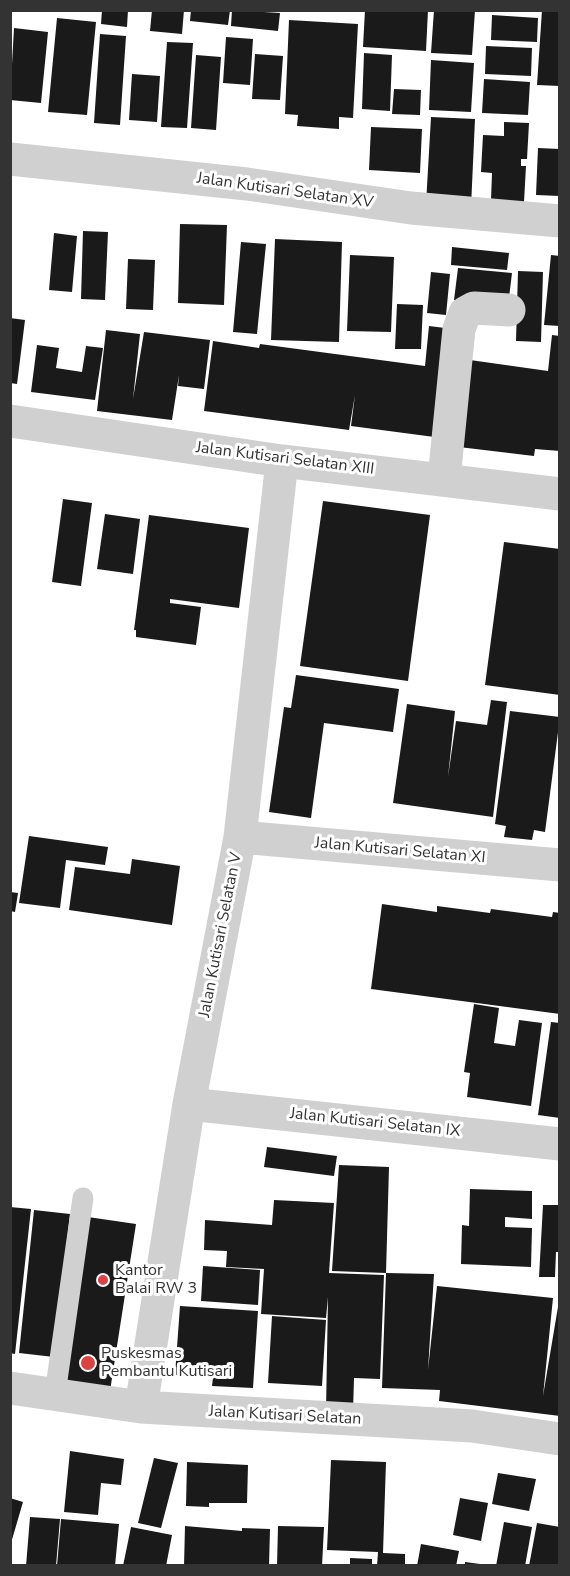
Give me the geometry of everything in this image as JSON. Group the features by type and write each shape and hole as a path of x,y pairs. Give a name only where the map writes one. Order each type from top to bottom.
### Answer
{"street":[{"name":"Jalan Kutisari Selatan XV","path":"10,159 247,184 411,208 560,221"},
{"path":"444,479 459,329 465,313 474,308 509,310"},
{"name":"Jalan Kutisari Selatan XIII","path":"10,421 282,461 560,494"},
{"name":"Jalan Kutisari Selatan V","path":"141,1407 189,1104 240,837 282,461"},
{"name":"Jalan Kutisari Selatan XI","path":"240,837 560,865"},
{"name":"Jalan Kutisari Selatan IX","path":"189,1104 560,1144"},
{"name":"Jalan Kutisari Selatan","path":"10,1388 141,1407 472,1426 560,1439"}],"lane":[{"path":"55,1394 83,1198"}],"building":[{"path":"102,10 128,10 127,27 101,24"},
{"path":"152,10 184,10 182,34 150,31"},
{"path":"191,10 230,10 228,25 190,21"},
{"path":"232,10 280,13 278,31 231,26"},
{"path":"365,10 428,10 426,51 363,47"},
{"path":"434,10 475,10 472,55 431,53"},
{"path":"542,10 560,10 560,86 537,85"},
{"path":"492,15 538,18 537,42 491,40"},
{"path":"57,18 96,22 87,115 48,112"},
{"path":"289,20 358,24 353,118 339,117 339,129 297,126 298,115 285,114"},
{"path":"14,28 48,32 41,103 10,100"},
{"path":"100,34 126,36 120,125 94,123"},
{"path":"226,37 253,39 250,85 223,83"},
{"path":"167,42 193,43 187,128 161,127"},
{"path":"486,46 532,48 531,76 485,74"},
{"path":"364,53 392,55 390,111 362,109"},
{"path":"255,54 283,56 280,100 252,99"},
{"path":"196,55 221,57 216,130 191,128"},
{"path":"431,60 474,63 471,112 429,110"},
{"path":"132,74 160,76 157,122 129,120"},
{"path":"484,79 530,82 528,115 482,113"},
{"path":"394,89 421,90 420,115 392,114"},
{"path":"431,117 475,119 471,207 426,204"},
{"path":"504,122 529,123 527,159 521,159 521,166 526,166 524,202 491,200 492,173 481,172 483,135 504,136"},
{"path":"371,127 422,129 420,173 369,170"},
{"path":"538,148 560,149 560,196 536,195"},
{"path":"180,224 227,225 224,305 178,303"},
{"path":"83,231 108,232 105,300 81,299"},
{"path":"54,233 77,236 72,292 49,290"},
{"path":"275,239 342,242 339,342 271,340"},
{"path":"241,242 266,244 257,334 233,332"},
{"path":"452,247 509,253 507,270 451,265"},
{"path":"350,255 394,257 391,332 347,331"},
{"path":"551,255 560,256 560,326 544,325"},
{"path":"128,259 155,260 153,310 126,309"},
{"path":"458,268 512,273 508,306 454,300"},
{"path":"518,271 543,272 541,342 516,341"},
{"path":"431,272 450,274 446,315 427,313"},
{"path":"397,304 423,305 421,349 395,349"},
{"path":"10,318 25,320 17,384 10,383"},
{"path":"429,326 453,329 442,438 351,426 355,395 349,430 204,411 213,341 259,348 260,344 425,366"},
{"path":"106,330 140,334 133,399 144,332 210,340 204,389 178,386 179,375 172,420 97,411"},
{"path":"552,335 560,336 560,451 535,449 534,456 459,447 470,360 548,371"},
{"path":"37,345 59,348 56,368 82,372 86,346 103,348 95,400 31,392"},
{"path":"63,499 92,503 81,586 52,582"},
{"path":"323,501 430,515 408,681 300,666"},
{"path":"105,514 140,519 133,574 97,569"},
{"path":"149,515 249,528 239,608 170,599 170,603 201,607 196,645 136,637 136,630 134,630"},
{"path":"504,542 560,549 560,695 485,685"},
{"path":"296,675 399,689 393,732 324,723 311,818 269,812 284,707 291,708"},
{"path":"491,700 507,702 493,817 393,803 407,704 455,711 448,777 456,721 487,725"},
{"path":"510,711 560,717 545,832 534,830 532,840 504,837 506,826 495,824"},
{"path":"29,836 108,847 105,865 66,860 60,908 19,903"},
{"path":"132,859 180,866 172,925 69,910 75,867 130,874"},
{"path":"10,892 18,893 15,912 10,911"},
{"path":"382,904 437,912 437,906 490,913 491,909 552,917 553,912 560,913 560,1014 371,989"},
{"path":"474,1004 499,1008 494,1043 515,1046 519,1020 542,1023 531,1106 467,1097 470,1073 464,1072"},
{"path":"551,1022 560,1023 560,1118 538,1115"},
{"path":"267,1147 337,1156 334,1176 264,1167"},
{"path":"339,1165 389,1167 386,1273 332,1271"},
{"path":"470,1189 532,1191 532,1219 505,1217 505,1227 532,1228 531,1267 461,1264 462,1225 469,1226"},
{"path":"274,1200 334,1203 329,1273 384,1275 380,1379 354,1378 353,1412 326,1411 328,1297 326,1318 261,1314 264,1269 226,1267 227,1251 204,1250 205,1220 272,1225"},
{"path":"543,1205 560,1205 560,1252 556,1252 555,1277 539,1277"},
{"path":"10,1207 31,1209 15,1354 10,1353"},
{"path":"34,1210 70,1214 54,1357 19,1353"},
{"name":"Kantor Balai RW 3","path":"88,1217 136,1224 110,1391 58,1383"},
{"path":"203,1266 260,1270 258,1305 201,1301"},
{"path":"386,1273 434,1274 428,1370 437,1286 553,1298 543,1396 560,1295 560,1416 439,1401 440,1390 382,1388"},
{"path":"180,1306 258,1311 253,1388 212,1386 213,1378 175,1375"},
{"path":"272,1316 326,1320 322,1386 268,1383"},
{"path":"70,1451 124,1459 121,1485 101,1483 98,1515 64,1512"},
{"path":"154,1458 178,1463 161,1528 138,1523"},
{"path":"331,1460 386,1462 383,1553 405,1554 405,1566 377,1566 378,1552 327,1550"},
{"path":"187,1462 248,1465 247,1503 209,1503 209,1507 186,1506"},
{"path":"498,1473 536,1479 529,1511 492,1504"},
{"path":"10,1498 23,1502 11,1543 10,1543"},
{"path":"460,1498 488,1503 481,1541 453,1535"},
{"path":"30,1517 60,1519 56,1566 26,1566"},
{"path":"61,1519 119,1524 115,1566 57,1566"},
{"path":"504,1522 532,1527 525,1566 496,1566"},
{"path":"537,1523 560,1527 560,1566 529,1566"},
{"path":"185,1526 242,1531 242,1528 270,1529 269,1566 184,1566"},
{"path":"278,1526 324,1527 322,1566 277,1566"},
{"path":"131,1527 172,1535 166,1566 123,1566"},
{"path":"421,1544 459,1551 456,1566 417,1566"},
{"path":"350,1558 372,1559 372,1566 350,1566"},
{"path":"465,1562 480,1564 480,1566 465,1566"}],"place":[{"name":"Kantor Balai RW 3","path":"103,1280"},
{"name":"Puskesmas Pembantu Kutisari","path":"88,1363"}]}
